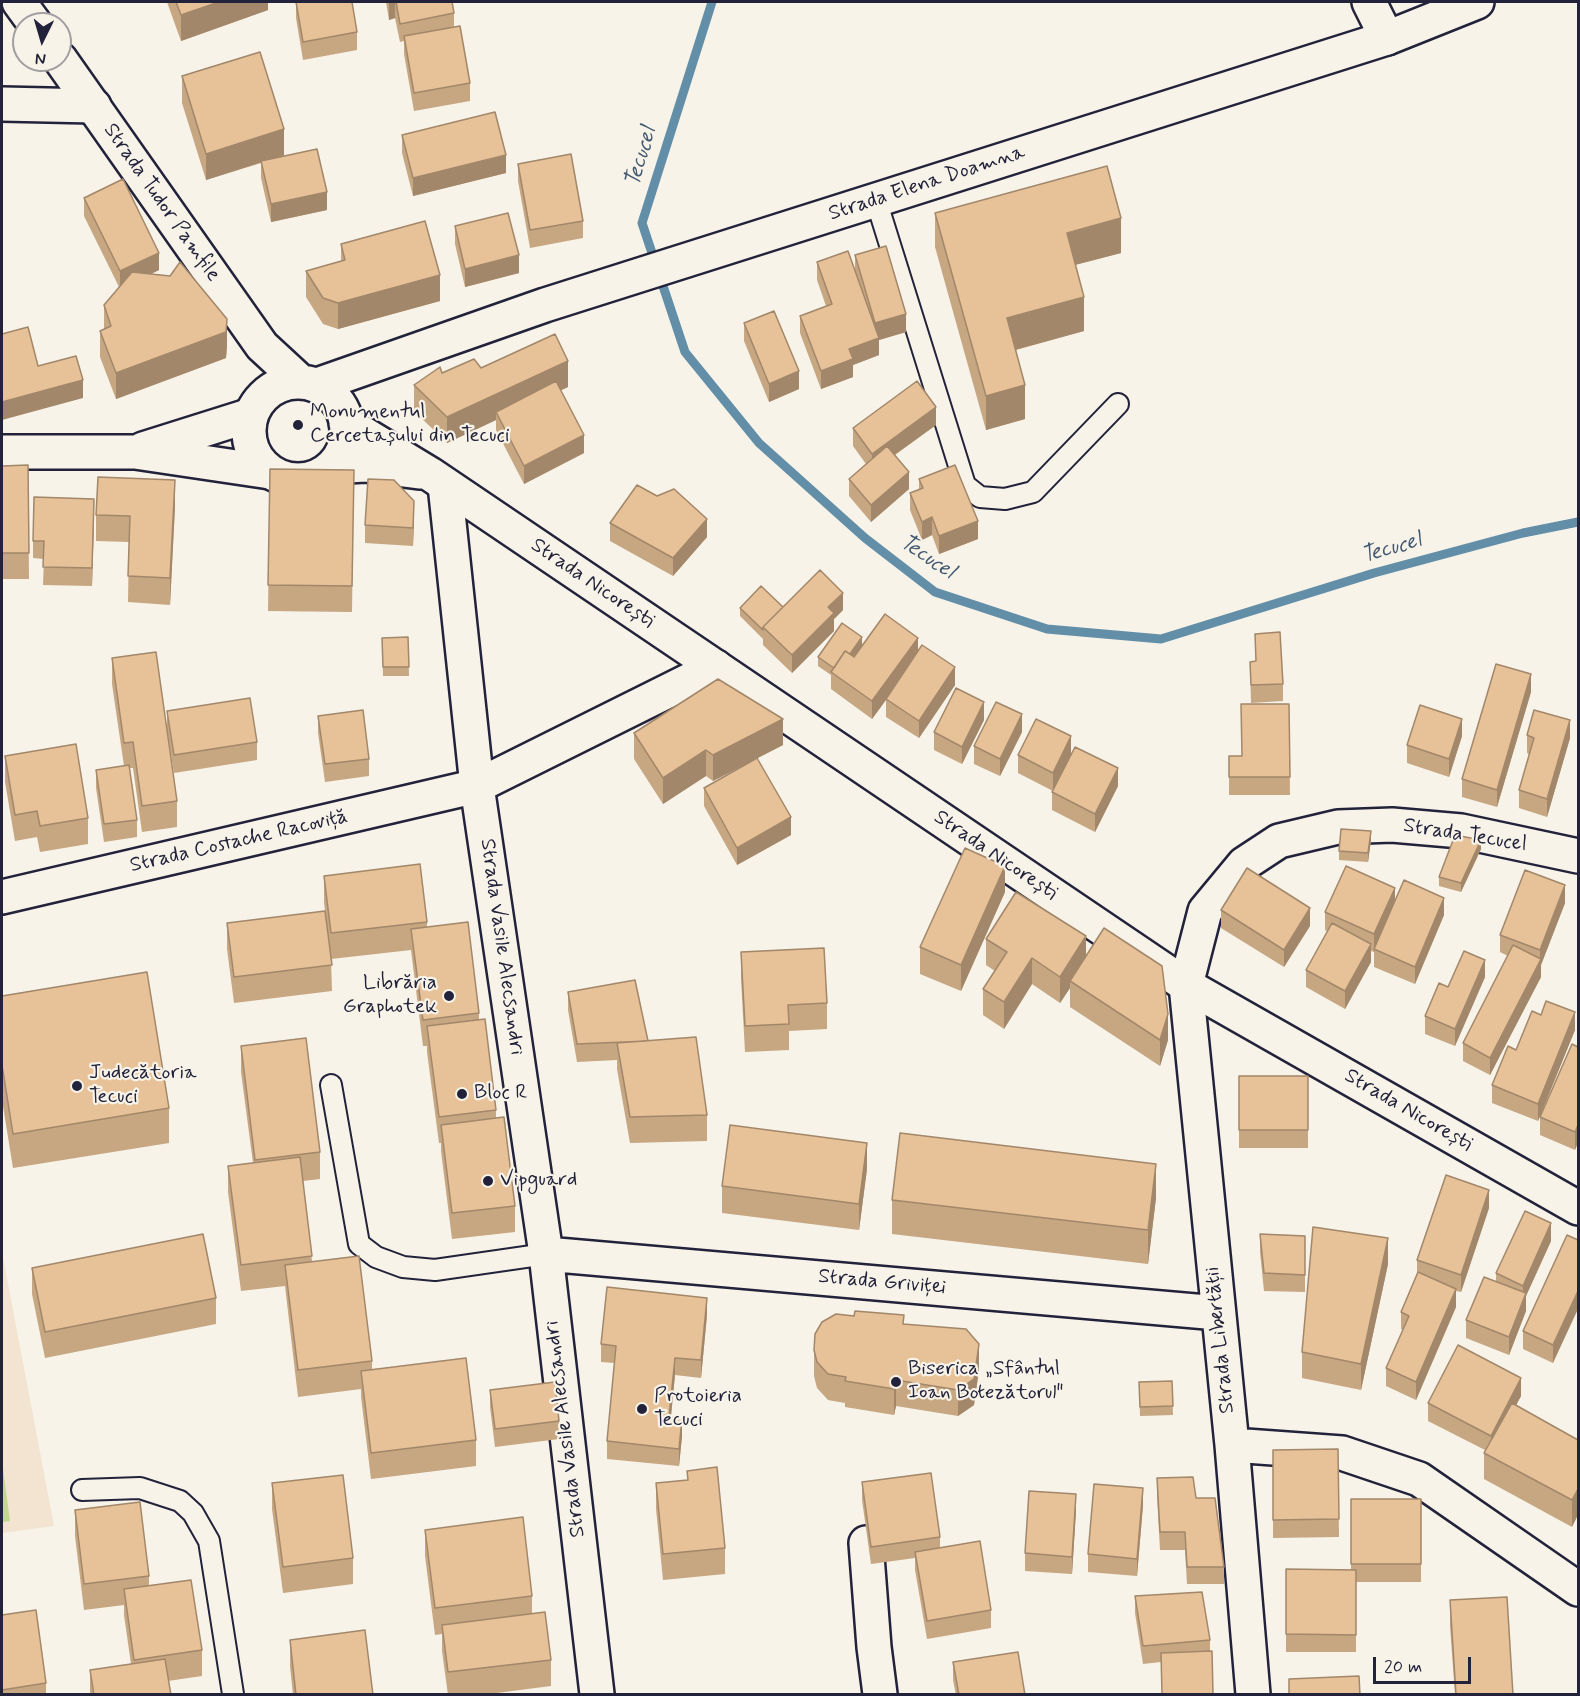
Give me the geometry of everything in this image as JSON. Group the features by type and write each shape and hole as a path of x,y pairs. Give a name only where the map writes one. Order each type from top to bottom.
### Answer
{"street":[{"path":"1369,2 1387,38"},
{"name":"Strada Elena Doamna","path":"309,384 369,373 545,305 1387,38 1477,2"},
{"name":"Strada Tudor Pamfile","path":"69,72 262,346 309,384"},
{"path":"2,104 94,106"},
{"name":"Strada Tudor Pamfile","path":"255,408 265,381 266,366 262,346"},
{"path":"343,415 353,388 369,373"},
{"path":"369,373 358,399 361,415 377,441"},
{"path":"2,452 135,452 270,472 284,478 301,480 317,476 331,467 341,455 344,447 346,439 343,415 330,394 309,384 285,383 270,389 255,408 248,430 251,446 258,460 270,472"},
{"path":"135,452 255,408"},
{"name":"Strada Nicorești","path":"343,415 377,441 437,479 1186,985 1578,1208"},
{"name":"Strada Nicorești","path":"331,467 365,465 437,479"},
{"name":"Strada Vasile Alecsandri","path":"437,479 477,786 546,1254 597,1695"},
{"name":"Strada Costache Racoviță","path":"2,897 477,786 716,667"},
{"name":"Strada Tecucel","path":"1186,985 1205,911 1244,864 1279,841 1338,827 1392,825 1461,831 1578,856"},
{"name":"Strada Libertății","path":"1186,985 1232,1445 1253,1695"},
{"name":"Strada Griviței","path":"546,1254 1218,1313"},
{"path":"1232,1445 1342,1453 1419,1479 1578,1589"},
{"path":"866,1543 880,1695"}],"lane":[{"path":"876,200 965,485 980,496 1005,499 1033,492 1118,404"},
{"path":"331,1085 359,1244 376,1257 402,1267 435,1270 546,1254"},
{"path":"82,1490 140,1488 180,1501 193,1513 209,1540 233,1695"}],"shaded area":[{"path":"2,1252 54,1526 2,1533"}],"green space":[{"path":"2,1461 10,1521 2,1522"}],"building":[{"path":"176,2 219,2 181,15"},
{"path":"296,2 352,2 357,32 303,42"},
{"path":"396,2 452,2 454,13 400,24"},
{"path":"460,26 470,83 414,93 404,36"},
{"path":"260,52 284,129 206,154 182,76"},
{"path":"495,112 506,155 413,178 402,135"},
{"path":"317,149 327,192 271,204 261,161"},
{"path":"571,154 583,221 530,230 518,164"},
{"path":"1107,166 1121,218 1067,233 1084,297 1007,318 1025,385 986,396 935,213"},
{"path":"123,179 159,253 120,271 84,198"},
{"path":"508,213 519,255 465,269 455,226"},
{"path":"425,221 440,275 338,303 323,298 306,271 345,260 341,244"},
{"path":"886,246 906,314 875,323 855,255"},
{"path":"848,251 879,338 849,349 853,359 821,371 800,316 832,304 817,262"},
{"path":"180,262 227,319 226,332 116,373 100,331 111,326 104,305 132,272 170,276"},
{"path":"774,311 799,371 769,384 744,323"},
{"path":"28,327 38,366 76,356 83,380 2,402 2,334"},
{"path":"555,334 568,361 447,417 414,385 440,367 442,373 474,359 481,368"},
{"path":"556,381 584,435 524,466 496,412"},
{"path":"917,381 936,407 872,454 853,428"},
{"path":"887,446 909,472 871,505 849,479"},
{"path":"28,465 29,553 2,553 2,466"},
{"path":"955,465 978,521 939,536 932,517 922,522 910,493 923,488 919,479"},
{"path":"270,469 354,470 352,586 268,585"},
{"path":"98,477 175,480 170,578 128,576 130,516 96,515"},
{"path":"368,479 394,480 414,501 413,528 365,525"},
{"path":"637,485 657,496 674,489 707,519 673,558 610,523"},
{"path":"34,497 94,499 92,568 43,567 44,541 33,541"},
{"path":"820,570 843,593 828,607 834,613 792,655 763,627"},
{"path":"761,586 783,607 763,627 763,630 740,608"},
{"path":"885,614 918,638 872,701 831,672 845,651 854,657"},
{"path":"842,623 862,637 850,654 845,651 834,668 818,657"},
{"path":"1280,632 1283,684 1251,685 1250,662 1256,661 1255,634"},
{"path":"408,637 409,667 383,667 382,638"},
{"path":"922,645 955,667 919,721 886,699"},
{"path":"156,652 177,801 142,806 133,742 124,743 112,658"},
{"path":"1496,664 1531,674 1497,790 1462,779"},
{"path":"718,679 783,719 713,755 706,750 663,778 634,733"},
{"path":"956,688 984,702 962,747 934,732"},
{"path":"250,698 257,742 174,755 167,711"},
{"path":"996,702 1022,714 1000,759 974,746"},
{"path":"1241,704 1289,704 1290,777 1229,777 1229,756 1242,756"},
{"path":"1420,705 1462,719 1449,759 1407,745"},
{"path":"363,710 369,759 325,764 318,716"},
{"path":"1534,710 1570,720 1547,799 1519,790 1534,738 1527,735"},
{"path":"1036,719 1071,736 1053,773 1018,755"},
{"path":"76,744 88,818 40,826 37,811 15,815 5,756"},
{"path":"1075,747 1118,768 1095,814 1052,792"},
{"path":"757,758 791,817 737,848 704,788"},
{"path":"129,765 137,820 104,824 96,770"},
{"path":"1341,829 1371,831 1368,853 1339,851"},
{"path":"1455,835 1481,840 1461,883 1439,877"},
{"path":"965,848 1005,866 961,965 920,947"},
{"path":"420,864 427,922 331,933 324,876"},
{"path":"1346,866 1395,888 1374,934 1325,912"},
{"path":"1247,868 1310,908 1284,950 1221,910"},
{"path":"1525,870 1565,885 1540,950 1500,935"},
{"path":"1404,880 1444,898 1415,967 1374,949"},
{"path":"1016,892 1086,936 1060,977 1032,958 1004,1002 983,989 1007,952 986,939"},
{"path":"325,911 332,965 234,977 227,923"},
{"path":"468,922 479,1013 423,1020 411,929"},
{"path":"1332,923 1371,944 1345,991 1306,970"},
{"path":"1104,928 1162,966 1168,1014 1160,1040 1070,981"},
{"path":"1513,945 1541,959 1490,1058 1463,1043"},
{"path":"824,948 827,1003 788,1005 789,1024 745,1026 741,952"},
{"path":"1464,951 1485,960 1455,1029 1425,1016 1439,983 1448,987"},
{"path":"147,972 169,1108 13,1134 2,1065 2,996"},
{"path":"635,980 648,1041 577,1044 568,992"},
{"path":"1546,1001 1575,1012 1538,1104 1492,1085 1508,1046 1516,1050 1532,1011 1541,1015"},
{"name":"Bloc R","path":"485,1019 496,1110 439,1117 427,1026"},
{"path":"696,1037 707,1115 630,1117 617,1043"},
{"path":"306,1038 320,1152 255,1160 241,1046"},
{"path":"1572,1044 1578,1047 1578,1125 1575,1132 1540,1117"},
{"path":"1239,1076 1308,1076 1308,1130 1239,1130"},
{"path":"504,1117 515,1206 452,1213 441,1125"},
{"path":"730,1125 867,1143 859,1204 722,1186"},
{"path":"900,1133 1156,1164 1148,1230 892,1200"},
{"path":"300,1157 312,1256 241,1265 228,1166"},
{"path":"1446,1175 1489,1190 1461,1275 1417,1260"},
{"path":"1525,1211 1551,1223 1523,1286 1496,1273"},
{"path":"1313,1227 1388,1238 1361,1364 1302,1352"},
{"path":"203,1234 216,1298 45,1332 32,1268"},
{"path":"1260,1234 1305,1236 1305,1275 1264,1273"},
{"path":"1567,1235 1578,1240 1578,1291 1553,1345 1523,1331"},
{"path":"359,1256 372,1361 298,1370 285,1265"},
{"path":"1418,1272 1456,1289 1416,1382 1386,1368 1409,1316 1401,1312"},
{"path":"1484,1277 1526,1293 1509,1337 1466,1320"},
{"name":"Protoieria Tecuci","path":"607,1287 707,1298 701,1360 675,1358 669,1417 682,1418 679,1449 607,1441 616,1346 601,1344"},
{"path":"855,1311 904,1315 903,1324 966,1329 979,1344 974,1379 958,1390 896,1380 894,1389 845,1381 846,1377 828,1374 817,1362 814,1350 815,1334 822,1322 836,1314 854,1316"},
{"path":"1458,1345 1521,1378 1491,1436 1428,1403"},
{"path":"466,1358 476,1440 371,1453 361,1371"},
{"path":"1172,1381 1173,1406 1140,1407 1139,1382"},
{"path":"555,1382 559,1421 495,1429 490,1390"},
{"path":"1512,1403 1578,1440 1578,1489 1572,1500 1484,1453"},
{"path":"1338,1449 1339,1519 1273,1520 1273,1450"},
{"path":"717,1467 725,1548 663,1554 656,1483 688,1480 687,1471"},
{"path":"931,1473 940,1537 871,1547 862,1482"},
{"path":"343,1475 353,1558 283,1567 272,1483"},
{"path":"1193,1477 1196,1498 1215,1498 1224,1567 1187,1567 1185,1532 1160,1532 1157,1478"},
{"path":"1094,1484 1143,1488 1137,1559 1088,1554"},
{"path":"1029,1491 1076,1494 1072,1557 1025,1553"},
{"path":"1351,1499 1421,1499 1421,1564 1351,1564"},
{"path":"140,1502 149,1576 84,1584 75,1510"},
{"path":"523,1517 532,1596 435,1608 425,1530"},
{"path":"980,1541 991,1610 927,1621 915,1552"},
{"path":"1286,1569 1356,1570 1356,1635 1286,1634"},
{"path":"191,1580 202,1650 134,1660 124,1589"},
{"path":"1202,1592 1210,1640 1143,1646 1135,1596"},
{"path":"1507,1597 1513,1695 1456,1695 1450,1600"},
{"path":"36,1610 46,1683 2,1690 2,1615"},
{"path":"545,1612 551,1660 448,1672 442,1625"},
{"path":"365,1630 373,1695 296,1695 290,1640"},
{"path":"1212,1651 1213,1694 1162,1695 1161,1653"},
{"path":"1018,1652 1025,1695 959,1695 953,1662"},
{"path":"165,1659 171,1695 94,1695 90,1670"},
{"path":"1359,1676 1360,1695 1289,1695 1289,1679"}],"waterway":[{"name":"Tecucel","path":"712,2 642,223 685,352 759,443 865,538 935,592 1047,629 1161,639 1374,573 1523,533 1578,522"}],"place":[{"name":"Monumentul Cercetașului din Tecuci","path":"298,425"},
{"name":"Librăria Graphotek","path":"449,996"},
{"name":"Judecătoria Tecuci","path":"77,1086"},
{"name":"Bloc R","path":"462,1094"},
{"name":"Vipguard","path":"488,1181"},
{"name":"Biserica „Sfântul Ioan Botezătorul\"","path":"896,1382"},
{"name":"Protoieria Tecuci","path":"642,1409"}]}
